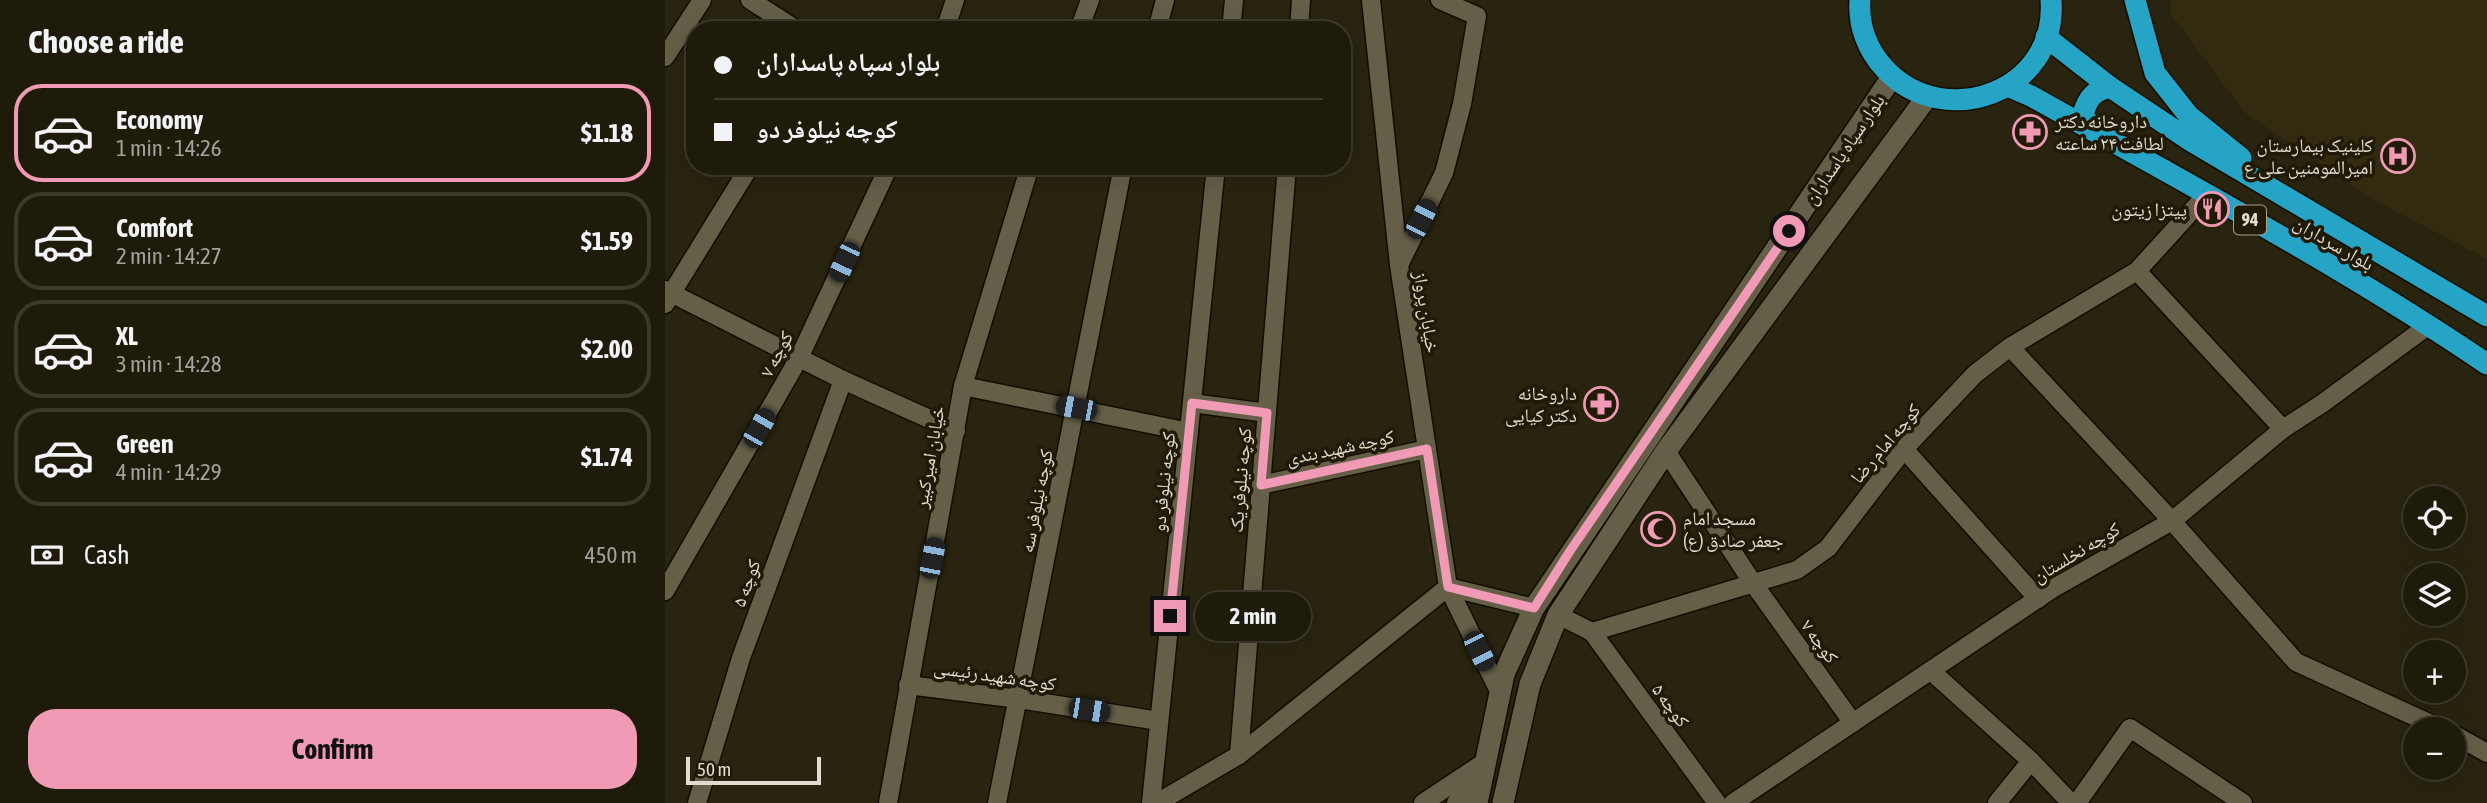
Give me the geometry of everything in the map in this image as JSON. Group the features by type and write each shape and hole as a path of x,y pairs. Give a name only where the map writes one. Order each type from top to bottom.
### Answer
{"highway":[{"path":"1860,0 1861,24 1878,62 1903,85 1927,97 1948,101 1989,95 2024,73 2037,56 2046,37 2052,12 2051,0"},
{"path":"2135,0 2155,73 2189,116 2289,197"},
{"name":"بلوار سرداران","path":"2046,37 2110,87 2191,141 2487,316"},
{"name":"بلوار سرداران","path":"2007,86 2031,96 2207,194 2429,325 2487,364"},
{"path":"2091,129 2083,114 2087,99 2098,90 2110,87"}],"main road":[{"name":"بلوار سپاه پاسداران","path":"1477,803 1504,674 1534,608 1892,77"},
{"name":"بلوار سپاه پاسداران","path":"1503,803 1530,684 1558,615 1666,452 1927,97"}],"street":[{"path":"688,21 702,0"},
{"path":"750,0 783,21"},
{"path":"948,21 955,0"},
{"path":"1082,21 1090,0"},
{"path":"1159,21 1165,0"},
{"path":"1232,21 1234,0"},
{"path":"1300,21 1301,0"},
{"name":"خیابان پرواز","path":"1371,0 1399,265 1448,587 1500,693"},
{"path":"1399,265 1444,173 1462,104 1477,16 1465,6 1440,0"},
{"path":"665,57 686,25"},
{"path":"744,175 667,296 956,431"},
{"name":"کوچه ۷","path":"665,591 799,358 885,175"},
{"name":"خیابان امیرکبیر","path":"888,803 963,386 1027,175"},
{"name":"کوچه نیلوفر سه","path":"997,803 1121,175"},
{"name":"کوچه نیلوفر دو","path":"1151,803 1215,175"},
{"name":"کوچه نیلوفر یک","path":"1239,755 1286,175"},
{"name":"کوچه امام رضا","path":"1592,632 1797,569 1828,548 1904,449 1975,374 2010,347 2137,271 2207,194"},
{"path":"2137,271 2283,429"},
{"name":"کوچه نخلستان","path":"1733,803 2038,599 2172,521 2283,429 2429,325"},
{"path":"2010,347 2172,521 2296,662 2416,717"},
{"name":"کوچه ۵","path":"697,803 741,658 843,380"},
{"path":"963,386 1189,432"},
{"path":"1192,403 1267,413"},
{"name":"کوچه شهید بندی","path":"1261,485 1427,449"},
{"path":"1904,449 2038,599"},
{"name":"کوچه ۷","path":"1666,452 1753,583 1853,723"},
{"path":"1157,803 1239,755 1448,587 1534,608"},
{"path":"1558,615 1592,632"},
{"name":"کوچه ۵","path":"1592,632 1717,803"},
{"path":"1931,671 2031,761 2071,803"},
{"name":"کوچه شهید رئیسی","path":"908,685 1159,721"},
{"path":"2077,803 2130,728 2243,803"},
{"path":"2466,741 2487,752"},
{"path":"1997,803 2031,761"},
{"path":"1423,803 1485,762"},
{"path":"1456,803 1485,762"}],"shaded area":[{"name":"کلینیک بیمارستان امیرالمومنین علی ع","path":"2171,0 2487,0 2487,259 2376,201 2244,112 2171,14"}],"place":[{"name":"داروخانه دکتر لطافت ۲۴ ساعته","path":"2030,132"},
{"name":"کلینیک بیمارستان امیرالمومنین علی ع","path":"2398,156"},
{"name":"پیتزا زیتون","path":"2212,209"},
{"name":"داروخانه دکتر کیایی","path":"1601,404"},
{"name":"مسجد امام جعفر صادق (ع)","path":"1658,529"}],"route":[{"path":"1170,616 1192,403 1267,413 1261,485 1427,449 1448,587 1534,608 1570,551 1789,231"}]}
